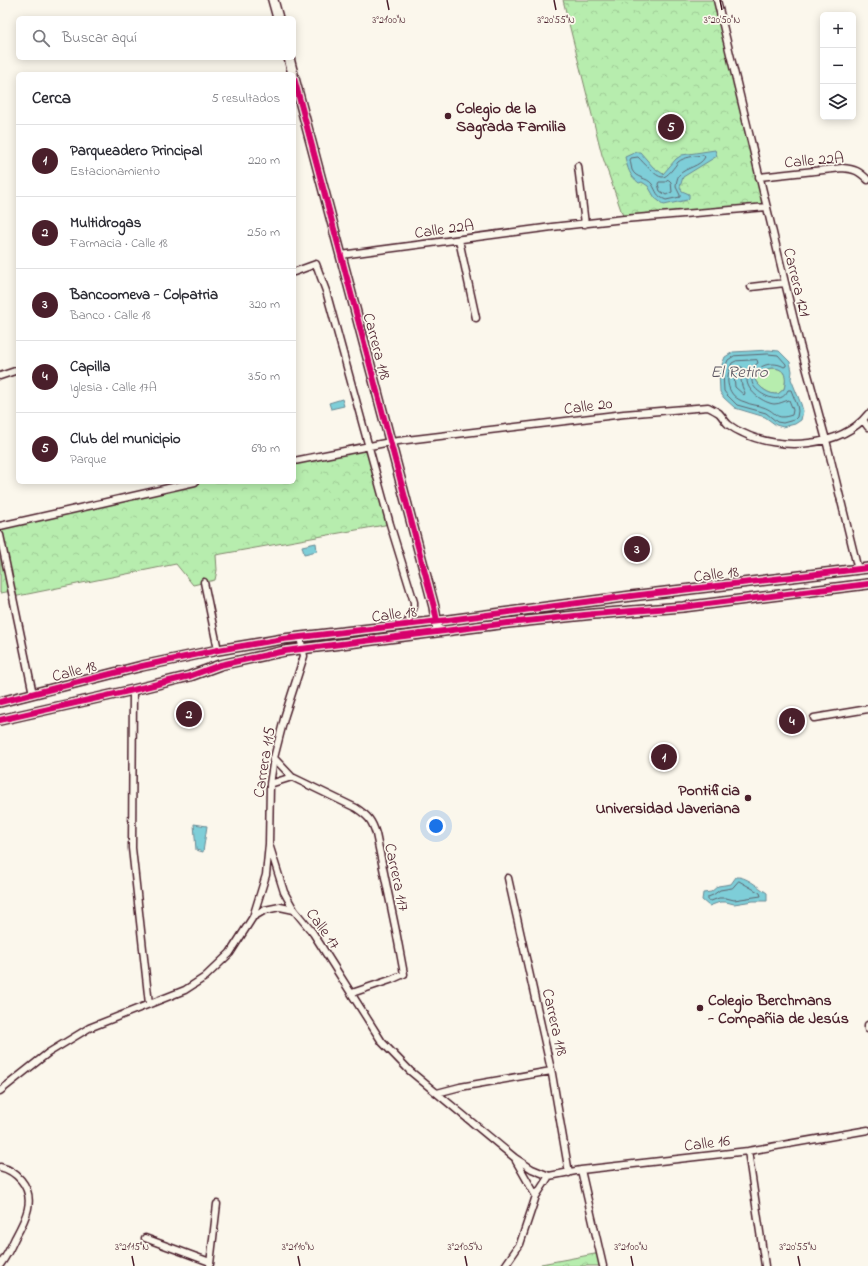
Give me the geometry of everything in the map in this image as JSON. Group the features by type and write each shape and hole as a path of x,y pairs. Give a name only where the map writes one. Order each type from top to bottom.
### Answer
{"main road":[{"path":"273,0 277,16"},
{"path":"290,60 292,72"},
{"name":"Carrera 118","path":"296,86 434,607 438,632"},
{"name":"Calle 18","path":"0,702 142,666 218,650 300,637 868,568"},
{"name":"Calle 18","path":"0,720 133,690 190,676 225,664 285,651 594,614 683,607 868,584"}],"street":[{"name":"Carrera 121","path":"717,0 766,208 858,570"},
{"path":"578,166 586,224"},
{"name":"Calle 22A","path":"759,177 842,168 853,169 860,172 868,180"},
{"name":"Calle 22A","path":"341,255 552,227 766,208"},
{"path":"459,240 476,318"},
{"path":"296,271 316,264 326,291 390,524 414,602 414,607 410,618"},
{"path":"751,288 785,283"},
{"path":"0,376 16,371"},
{"name":"Calle 20","path":"296,461 390,442 624,414 708,407 719,413 729,425 756,438 776,443 803,443 826,440 847,431 863,420 868,414"},
{"path":"863,420 868,427"},
{"path":"0,526 181,484"},
{"path":"0,535 33,694"},
{"path":"204,582 218,650"},
{"name":"Carrera 115","path":"253,917 266,875 269,844 270,784 274,758 284,715 304,656 300,637"},
{"path":"133,690 132,848 149,1004"},
{"path":"814,718 868,709"},
{"name":"Carrera 117","path":"274,758 292,777 356,808 365,814 372,822 376,834 404,974 394,979 352,993"},
{"path":"270,784 292,777"},
{"path":"269,844 284,892 294,910"},
{"name":"Carrera 118","path":"508,878 551,1071 569,1173"},
{"name":"Calle 17","path":"253,917 265,910 280,907 294,910 313,933 382,1042 410,1071 515,1158 532,1170 549,1176"},
{"path":"0,1091 48,1053 88,1028 185,990 205,977 230,953 253,917"},
{"path":"437,1093 460,1087 551,1071"},
{"name":"Calle 16","path":"549,1176 582,1170 748,1150 868,1130"},
{"path":"748,1150 765,1266"},
{"path":"515,1158 536,1196"},
{"path":"0,1167 15,1173 25,1185 29,1199 27,1216 6,1257 0,1265"},
{"path":"582,1170 604,1266"},
{"path":"505,1266 520,1244 536,1196 549,1176"},
{"path":"145,1238 210,1264 217,1204"}],"green space":[{"path":"563,0 717,0 767,207 624,219 602,155"},
{"path":"777,368 783,372 785,378 784,389 778,394 765,390 759,386 755,380 758,375 766,369"},
{"path":"369,446 390,524 216,555 217,570 215,580 193,585 176,564 13,597 12,591 0,593 0,526 186,484 296,484 296,461"},
{"path":"600,1253 603,1266 541,1266 541,1264"}],"water":[{"path":"715,150 717,156 683,177 680,187 682,191 689,194 689,198 687,200 664,205 655,198 648,186 642,182 639,183 633,177 628,168 625,157 636,152 640,152 653,167 663,174 676,159 682,155"},
{"name":"El Retiro","path":"769,350 779,351 790,362 792,371 791,379 803,411 801,420 795,424 783,427 776,425 765,417 735,408 724,398 720,392 719,372 725,357 733,352","holes":["777,368 783,372 785,381 784,389 778,394 775,394 759,386 755,380 764,370"]},
{"path":"342,399 344,406 331,409 329,403"},
{"path":"316,543 317,551 304,554 302,546"},
{"path":"194,824 207,826 203,852 196,850"},
{"path":"736,877 748,880 767,893 767,901 753,901 734,904 720,902 709,906 702,900 703,893 711,892 718,886 731,884"}],"cycle path":[{"path":"296,86 437,621"},
{"path":"0,702 142,666 218,650 283,639 868,568"},
{"path":"0,720 133,690 190,676 220,665 285,651 508,623 683,607 868,584"}],"place":[{"name":"Colegio de la Sagrada Familia","path":"448,116"},
{"name":"Club del municipio","path":"671,127"},
{"name":"Bancoomeva - Colpatria","path":"637,549"},
{"name":"Multidrogas","path":"189,714"},
{"name":"Capilla","path":"792,721"},
{"name":"Parqueadero Principal","path":"664,757"},
{"name":"Pontificia Universidad Javeriana","path":"748,798"},
{"name":"Colegio Berchmans - Compañia de Jesús","path":"700,1008"}]}
